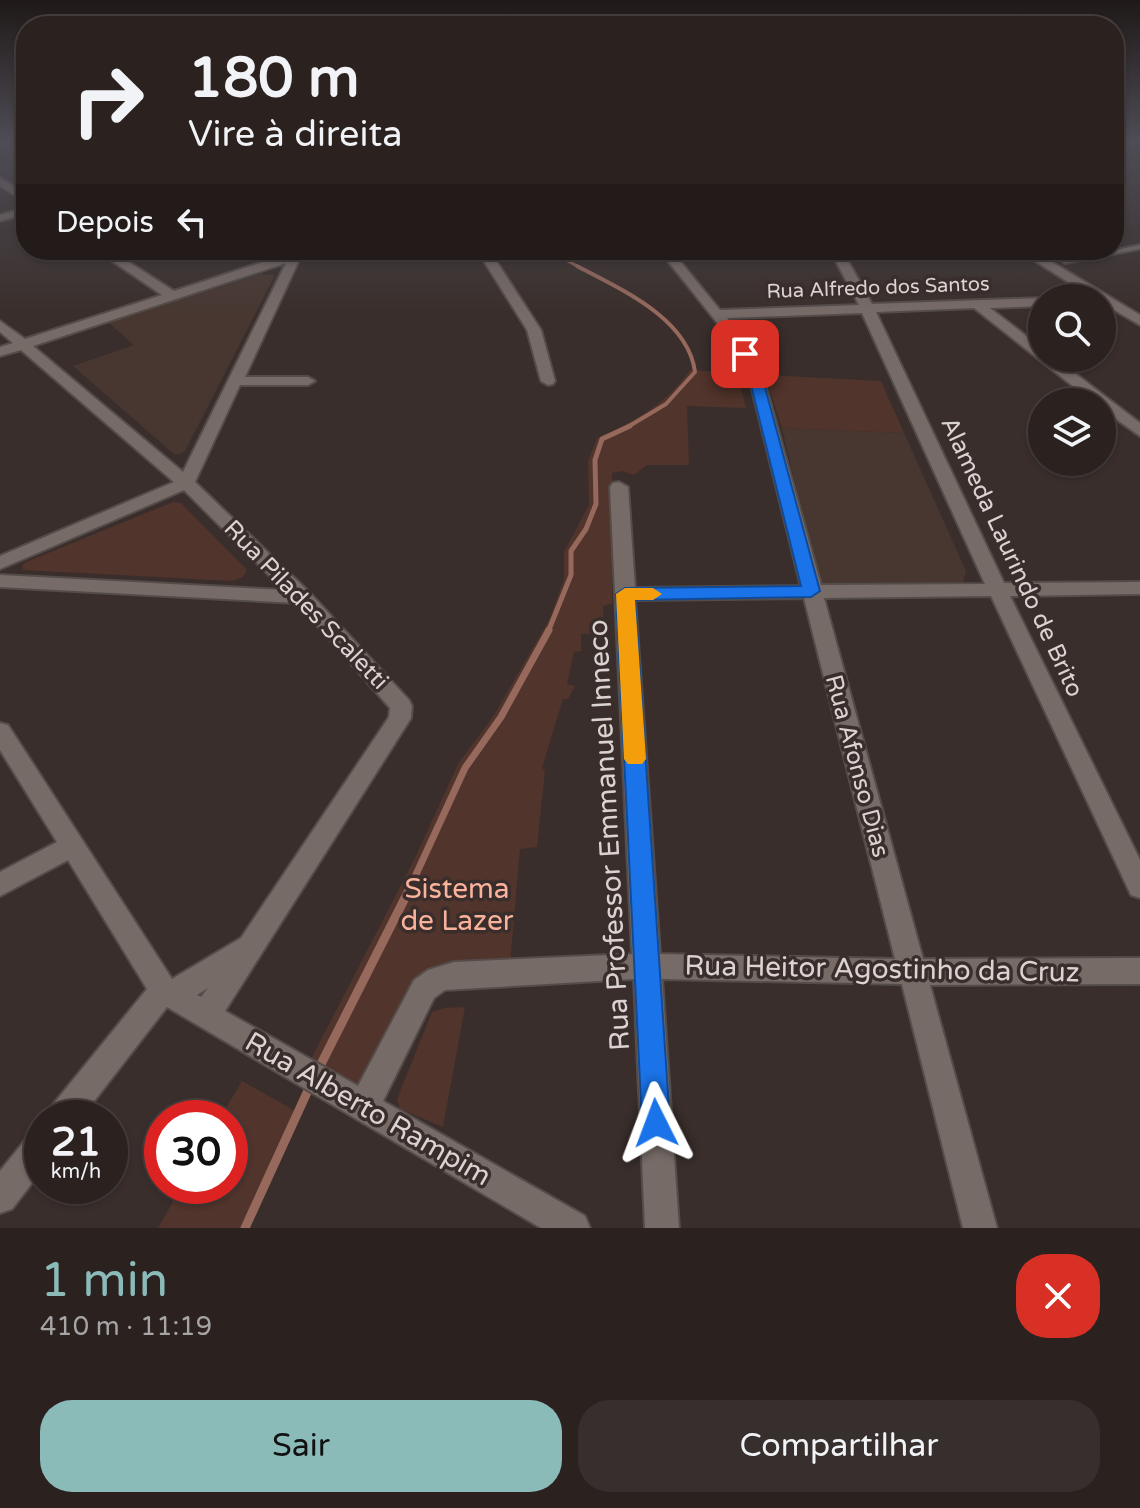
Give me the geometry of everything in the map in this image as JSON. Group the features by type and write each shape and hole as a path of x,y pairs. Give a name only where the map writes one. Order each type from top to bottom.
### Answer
{"street":[{"path":"118,260 169,293 255,270 279,260"},
{"path":"0,352 13,343 272,260"},
{"path":"4,561 186,483 295,260"},
{"path":"490,260 534,330 548,381"},
{"name":"Rua Afonso Dias","path":"673,260 737,339 754,369 980,1228"},
{"name":"Alameda Laurindo de Brito","path":"841,260 867,308 1140,887"},
{"path":"1040,260 1078,284"},
{"path":"1065,261 1140,305"},
{"path":"255,270 289,272"},
{"name":"Rua Alfredo dos Santos","path":"716,314 1028,302"},
{"path":"977,304 1028,344"},
{"path":"1116,307 1140,321"},
{"name":"Rua Pilades Scaletti","path":"0,325 13,343 186,483 303,597 401,706 400,718 206,1015"},
{"path":"1064,372 1140,431"},
{"path":"234,381 308,381"},
{"path":"161,462 183,461 202,449"},
{"name":"Rua Professor Emmanuel Inneco","path":"619,487 662,1228"},
{"path":"253,594 276,584 279,574"},
{"path":"0,581 303,597"},
{"path":"625,594 1135,592"},
{"path":"0,731 168,992"},
{"path":"0,885 72,846"},
{"name":"Rua Pilades Scaletti","path":"77,1100 168,992 255,941"},
{"name":"Rua Heitor Agostinho da Cruz","path":"355,1100 424,989 438,979 454,975 647,966 912,972 1140,971"},
{"name":"Rua Alberto Rampim","path":"168,992 573,1228"},
{"path":"0,1197 24,1167"}],"lane":[{"path":"1065,261 1070,260"}],"shaded area":[{"path":"261,274 275,275 185,451 180,454 174,454 73,366 134,345 109,323"},
{"path":"782,428 904,433 966,571 958,589 822,586 818,581"}],"green space":[{"name":"Sistema de Lazer","path":"690,370 738,373 746,408 687,406 689,465 647,465 634,475 622,471 612,473 612,604 603,606 604,633 581,634 581,651 574,652 567,684 575,686 568,699 563,699 542,768 545,771 537,847 520,849 510,964 450,966 363,1081 354,1085 310,1061 414,860 458,764 494,715 550,618 564,579 564,552 589,505 588,461 597,438 648,411 671,393"},
{"path":"765,375 881,381 904,433 782,428"},
{"path":"173,502 181,503 247,570 243,577 232,581 23,570 26,562"},
{"name":"Sistema de Lazer","path":"465,1007 443,1127 400,1109 397,1099 432,1012"},
{"path":"242,1081 297,1112 246,1228 158,1228 172,1204 248,1204 248,1100 231,1100"}],"waterway":[{"path":"566,260 581,268"},
{"path":"577,266 650,307 680,336 690,353 695,372 666,404 627,427"},
{"path":"548,631 571,575 571,551 586,529 596,504 595,460 602,439 627,427"},
{"path":"407,894 465,768 501,717 548,631"},
{"path":"317,1072 407,894"},
{"path":"245,1228 310,1086"}],"slow traffic":[{"path":"635,759 625,594 653,594"}],"route":[{"path":"656,1123 625,594 811,591 754,369 745,354"}]}
